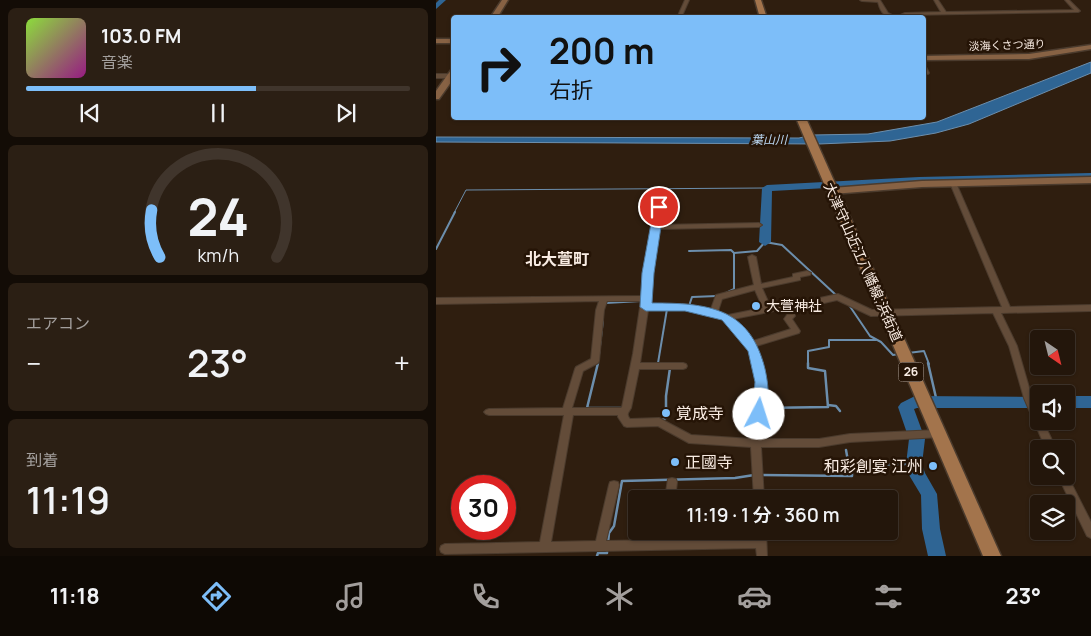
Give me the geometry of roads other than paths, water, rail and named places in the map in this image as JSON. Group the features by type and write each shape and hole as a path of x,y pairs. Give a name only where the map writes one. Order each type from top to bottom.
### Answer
{"main road":[{"path":"758,0 763,15"},
{"name":"大津守山近江八幡線;浜街道","path":"802,120 992,556"}],"street":[{"path":"495,15 505,0"},
{"path":"680,15 687,0"},
{"path":"862,0 879,1 886,14 892,15"},
{"path":"936,0 944,13"},
{"path":"914,15 1078,11 1067,0"},
{"path":"436,42 451,43"},
{"name":"淡海くさつ通り","path":"926,59 1034,58 1091,48"},
{"path":"436,76 451,75"},
{"path":"436,97 451,76"},
{"path":"830,187 1091,180"},
{"path":"953,183 1007,310"},
{"path":"662,190 644,300 636,366 626,408 623,411 623,418 627,423 659,422 689,439 756,442 819,443 850,438 938,434"},
{"path":"656,227 759,225"},
{"path":"752,257 758,288 767,309"},
{"path":"714,312 719,297 797,278 796,276 807,272"},
{"path":"727,318 767,309 788,308 838,297 871,313 1091,308"},
{"path":"546,547 568,411 579,369 595,361 600,310 604,300"},
{"path":"436,301 644,300 714,312 727,318 751,344 762,382 756,442 759,490"},
{"path":"751,344 771,340 778,334 796,331 788,320 791,316 788,308"},
{"path":"996,311 1013,346 1028,398 1046,440"},
{"path":"636,366 683,366"},
{"path":"489,412 623,411"},
{"path":"671,490 672,482"},
{"path":"600,546 614,485"},
{"path":"1067,485 1091,534"},
{"path":"666,540 666,545"},
{"path":"445,549 458,553 546,547 761,543 762,556"}],"water":[{"name":"葉山川","path":"1091,62 1091,73 969,124 936,133 890,141 819,144 436,142 436,137 799,138 812,135 868,134 937,122"}],"waterway":[{"path":"436,7 443,0"},
{"path":"765,242 767,188 919,180 1091,176"},
{"path":"659,189 767,188"},
{"path":"454,213 466,190 659,189"},
{"path":"655,213 659,189"},
{"path":"436,249 455,212"},
{"path":"653,228 655,212"},
{"path":"734,253 757,251 765,242 782,245 836,295"},
{"path":"689,251 731,250 734,253"},
{"path":"726,293 734,289 734,253"},
{"path":"689,306 692,297 717,296"},
{"path":"606,303 641,301"},
{"path":"849,305 870,336 881,342 893,355 899,354"},
{"path":"658,363 667,309"},
{"path":"599,355 603,320"},
{"path":"762,408 828,407 825,371 808,368 808,351 829,347 829,340 876,340"},
{"path":"908,353 924,351 929,364"},
{"path":"598,363 587,408 623,408"},
{"path":"928,363 937,402"},
{"path":"662,420 666,418 666,396 670,368"},
{"path":"937,556 931,529 929,494 917,475 914,464 917,439 906,407 915,402 1030,402"},
{"path":"1075,402 1091,402"},
{"path":"828,405 836,406 840,411"},
{"path":"846,450 848,461 852,465"},
{"path":"852,465 914,464"},
{"path":"761,475 852,476 852,465"},
{"path":"608,543 609,533 614,526 622,481 735,478 754,475"},
{"path":"597,556 598,553 607,553 607,550"}],"place":[{"name":"大萱神社","path":"756,306"},
{"name":"覚成寺","path":"666,413"},
{"name":"正國寺","path":"675,462"},
{"name":"和彩創宴 江州","path":"933,466"}],"district":[{"name":"北大萱町","path":"557,259"}]}
